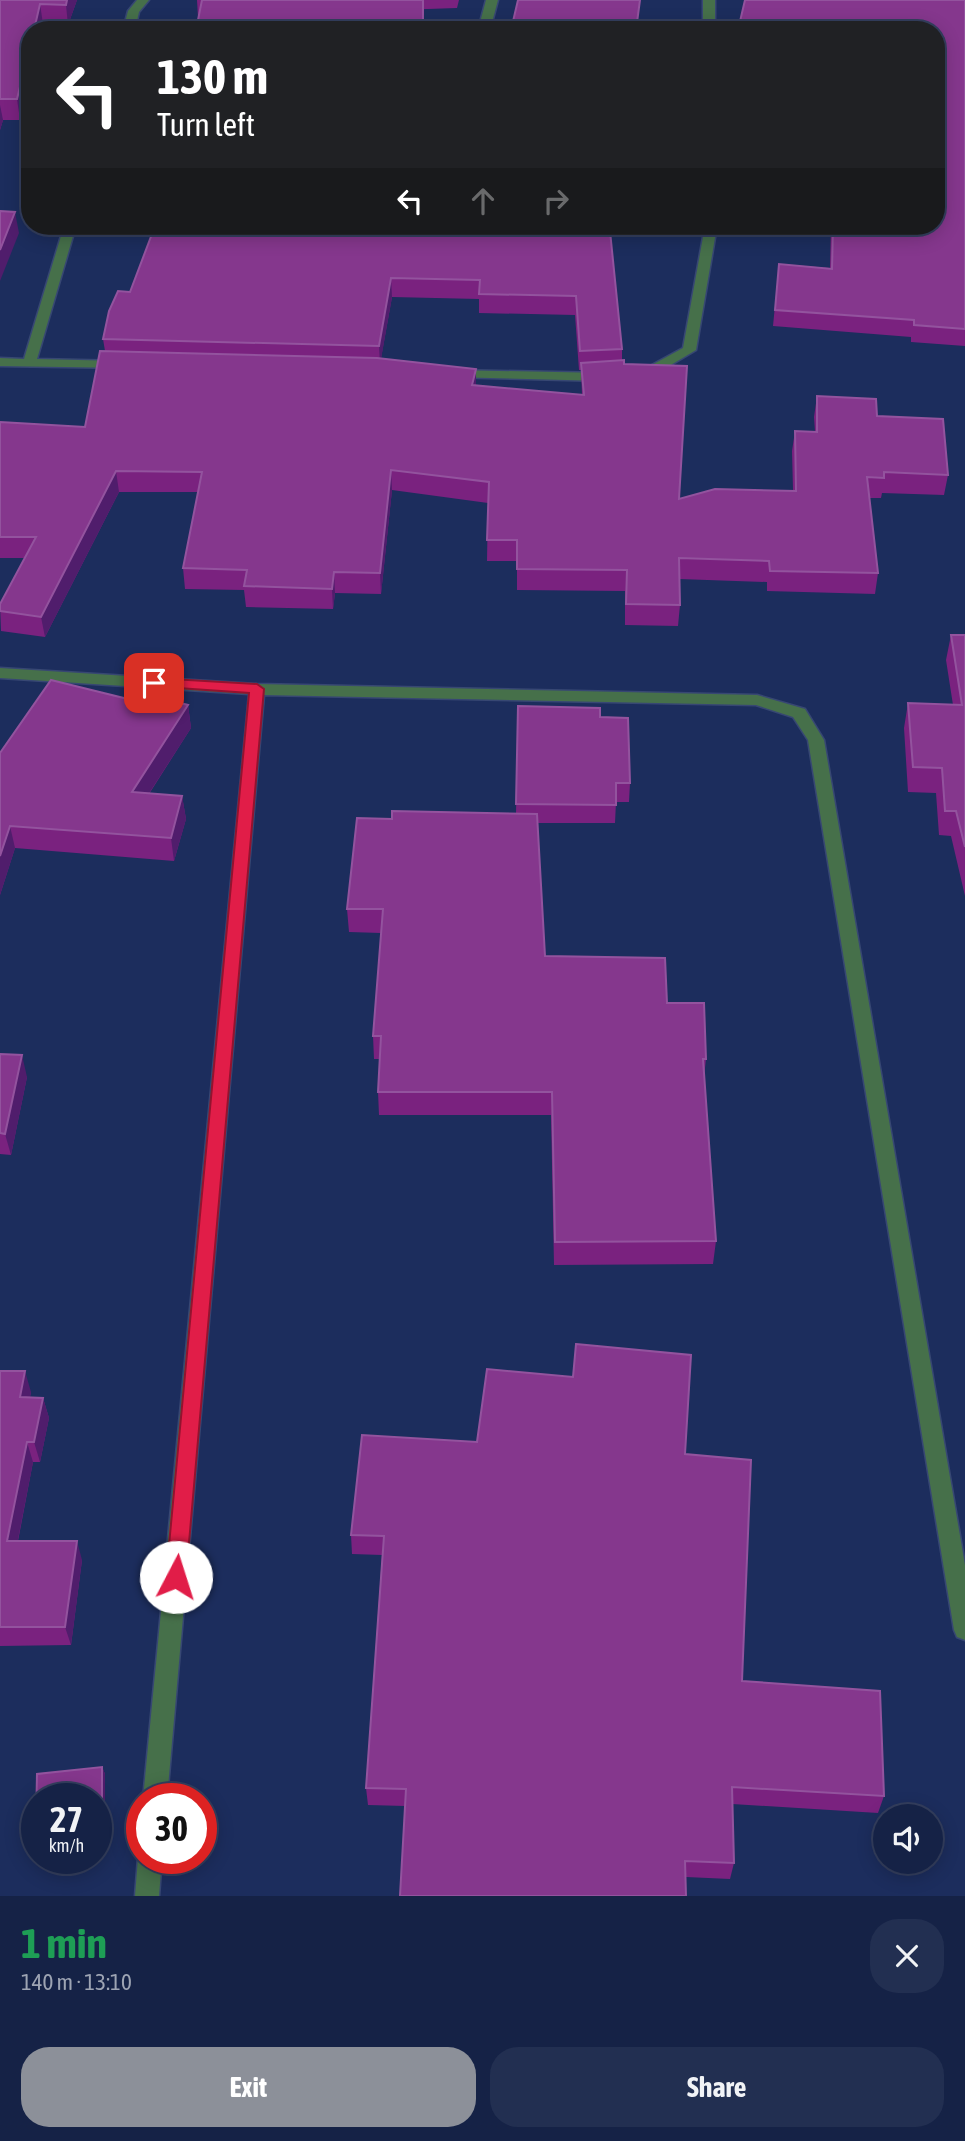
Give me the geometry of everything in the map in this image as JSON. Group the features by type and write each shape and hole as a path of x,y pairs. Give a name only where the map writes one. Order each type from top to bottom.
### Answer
{"street":[{"path":"131,21 134,11 143,0"},
{"path":"486,21 492,0"},
{"path":"709,0 709,21"},
{"path":"30,363 67,235"},
{"path":"440,373 622,374 654,369 689,350 709,235"},
{"path":"0,362 139,365"},
{"path":"0,673 257,689 757,700 799,713 816,740 965,1630"},
{"path":"156,1783 257,689"},
{"path":"146,1896 148,1874"}],"building":[{"path":"0,0 67,0 66,5 40,4 36,21 21,21 21,83 17,99 0,99"},
{"path":"202,0 423,0 423,21 198,21"},
{"path":"518,0 640,0 637,21 513,21"},
{"path":"745,0 965,0 965,329 914,325 914,320 775,310 779,264 832,269 833,235 945,235 945,21 740,21"},
{"path":"0,211 15,212 0,250"},
{"path":"152,235 610,235 622,349 580,351 576,296 479,294 480,280 391,278 379,346 103,339 109,311 118,291 130,292"},
{"path":"100,351 377,358 476,369 472,385 584,395 581,363 624,360 624,364 687,366 679,499 715,489 796,491 795,431 817,432 817,396 876,399 877,416 943,419 948,475 884,472 884,478 867,477 878,573 770,571 769,561 679,558 680,605 626,604 627,570 517,569 517,540 487,540 489,482 391,470 380,573 334,572 332,589 244,586 247,570 183,568 202,472 116,471 41,617 0,611 0,604 36,537 0,537 0,422 85,427"},
{"path":"951,635 965,635 965,847 956,811 945,811 942,768 913,767 908,703 962,705"},
{"path":"51,680 128,699 132,691 188,705 132,792 182,796 171,838 10,826 0,856 0,753"},
{"path":"518,706 600,708 600,717 628,718 630,783 616,783 616,805 516,804"},
{"path":"392,811 537,814 545,956 665,958 667,1003 704,1003 706,1059 703,1059 716,1241 555,1242 552,1092 378,1092 381,1036 373,1036 383,909 347,909 357,818 392,819"},
{"path":"0,1054 22,1055 5,1134 0,1133"},
{"path":"576,1344 691,1355 685,1454 751,1460 742,1681 880,1691 884,1796 732,1787 734,1863 685,1861 686,1896 400,1896 406,1789 366,1788 384,1536 351,1535 362,1435 477,1442 487,1369 573,1377"},
{"path":"0,1371 25,1371 20,1397 43,1398 34,1442 27,1442 7,1541 77,1541 65,1627 0,1627"},
{"path":"102,1767 102,1783 37,1783 37,1774"}],"route":[{"path":"154,683 257,689 176,1577"}]}
